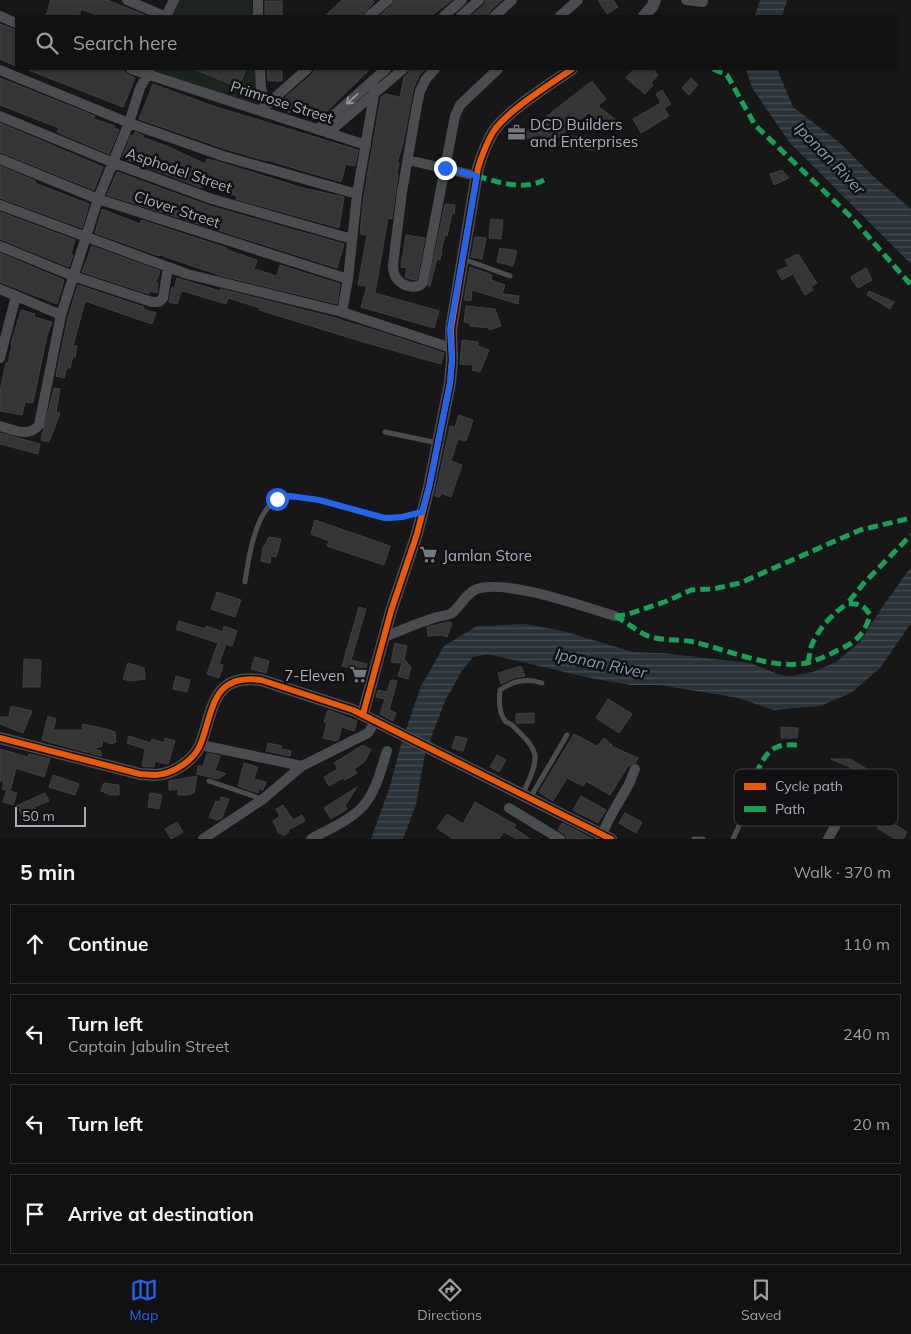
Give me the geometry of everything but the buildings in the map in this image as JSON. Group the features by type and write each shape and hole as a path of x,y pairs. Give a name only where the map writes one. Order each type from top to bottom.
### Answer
{"street":[{"path":"127,0 163,15"},
{"path":"166,15 174,0"},
{"path":"258,0 258,15"},
{"path":"370,15 388,0"},
{"path":"445,15 462,0"},
{"path":"462,15 479,0"},
{"path":"496,15 512,0"},
{"path":"561,15 578,0"},
{"path":"645,15 655,0"},
{"path":"686,0 703,2"},
{"path":"0,16 15,23"},
{"path":"0,70 129,123 223,156 357,194"},
{"path":"260,70 263,108"},
{"path":"263,108 307,70"},
{"path":"323,131 385,70"},
{"path":"323,131 374,95 402,70"},
{"path":"434,70 420,90 402,192 392,265 398,280 407,286 416,287 421,286 423,282 455,116 460,105 497,70"},
{"path":"363,714 422,512 438,444 450,383 452,360 450,329 477,176 484,148 504,119 571,70"},
{"path":"0,426 27,433 34,431 39,425 61,315 85,237 98,199 129,123 140,88 149,72"},
{"name":"Primrose Street","path":"149,72 263,108 366,145"},
{"path":"342,312 348,279 357,194 374,95 373,80"},
{"name":"Asphodel Street","path":"0,116 114,163 212,199 352,239"},
{"name":"Clover Street","path":"0,159 98,199 348,279"},
{"path":"408,160 477,176"},
{"path":"0,205 187,274 342,312 451,348"},
{"path":"0,246 73,276 152,302 159,302 163,298 168,267"},
{"path":"0,288 61,315"},
{"path":"0,358 16,296"},
{"path":"384,637 434,618 451,614 471,592 487,588 507,588 553,597 615,616"},
{"path":"0,738 140,774 155,775 178,768 193,756 201,745 216,698 227,685 246,679 261,680 342,705 363,714 604,837 635,769"},
{"path":"203,839 263,799 302,766 368,733 381,723"},
{"path":"201,745 302,766"},
{"path":"311,839 352,815 363,806 376,786 387,751"},
{"path":"510,808 560,839"},
{"path":"828,839 835,826"}],"lane":[{"path":"463,259 510,276"},
{"path":"385,432 438,444"},
{"path":"244,582 251,545 265,512 271,503 282,496 319,500 385,518 402,517 422,512"},
{"path":"526,796 535,756 527,742 505,720 499,701 500,690 509,684 520,681 534,680 542,683"},
{"path":"526,796 567,735"},
{"path":"209,781 263,799"},
{"path":"733,839 739,826"},
{"path":"694,839 703,839"}],"shaded area":[{"path":"177,0 252,0 253,15 169,15"},
{"path":"152,70 256,70 262,102 258,107 151,73"}],"water":[{"path":"760,0 787,0 782,15 755,15"},
{"name":"Iponan River","path":"746,70 777,70 793,107 840,143 873,176 911,209 911,264 790,143 752,88"},
{"name":"Iponan River","path":"911,567 911,623 881,667 851,693 820,706 774,710 738,698 660,685 631,685 590,678 488,654 473,657 461,672 445,701 425,754 416,805 403,839 371,839 390,786 402,741 421,686 444,646 477,626 525,624 563,631 633,652 661,653 750,663 780,675 791,676 813,672 836,662 860,642"}],"marked path":[{"path":"715,70 727,75 755,125 851,217 911,285"},
{"path":"477,176 502,183 519,185 528,185 544,180"},
{"path":"615,616 626,615 667,601 691,590 713,589 740,583 860,530 911,518"},
{"path":"615,616 653,638 694,642 767,662 783,664 810,662 849,644 862,633 870,615 861,605 847,604 863,584 911,535"},
{"path":"808,663 811,647 817,634 831,617 847,604"},
{"path":"758,769 770,751 779,746 800,745"}],"cycle path":[{"path":"363,714 391,611 417,534 429,487 450,383 452,360 451,329 478,168 493,132 508,115 571,70"},
{"path":"0,738 140,774 163,774 183,765 194,755 201,743 217,696 224,688 233,682 261,680 353,710 611,839"}],"place":[{"name":"DCD Builders and Enterprises","path":"516,133"},
{"name":"Jamlan Store","path":"429,555"},
{"name":"7-Eleven","path":"359,675"}],"route":[{"path":"277,499 282,496 290,496 319,500 385,518 402,517 422,512 429,487 450,383 452,360 450,329 477,176 445,168"}]}
